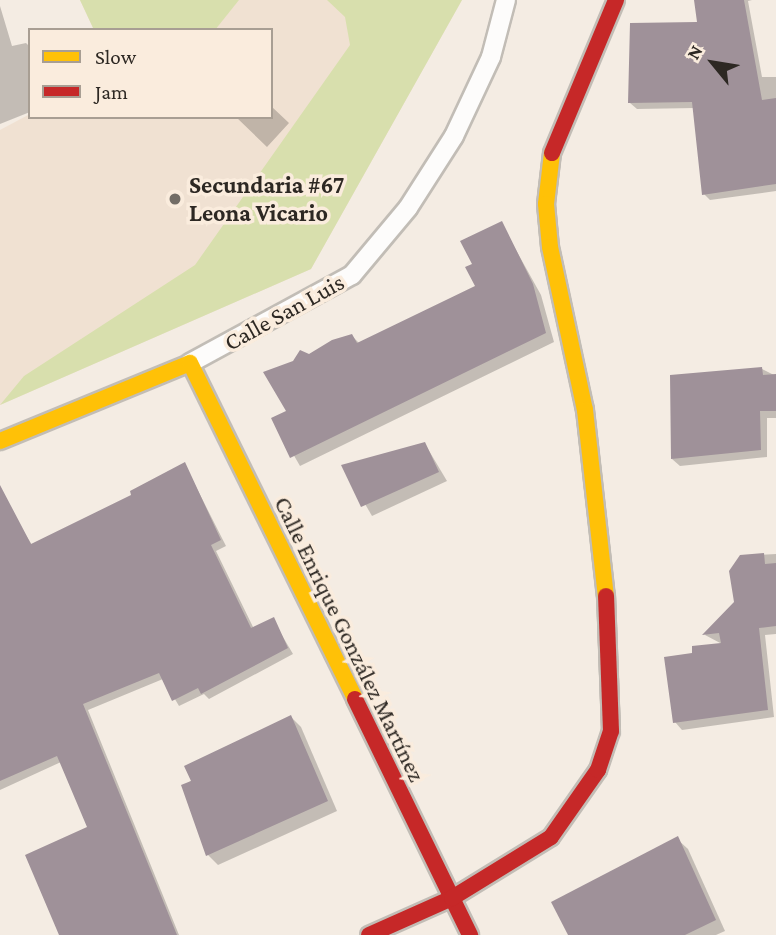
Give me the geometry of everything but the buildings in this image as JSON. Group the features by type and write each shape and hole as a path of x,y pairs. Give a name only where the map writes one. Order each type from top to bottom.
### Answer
{"street":[{"path":"369,935 452,898 551,837 598,770 611,730 611,643 585,410 550,247 546,204 551,156 616,0"},
{"name":"Calle San Luis","path":"0,441 190,363"},
{"name":"Calle Enrique González Martínez","path":"190,363 470,935"}],"lane":[{"name":"Calle San Luis","path":"190,363 352,275 408,208 454,136 491,57 506,0"}],"shaded area":[{"name":"Secundaria #67 Leona Vicario","path":"80,0 462,0 311,269 0,405 0,130 28,115 28,119 273,119 273,28 93,28"}],"green space":[{"path":"80,0 239,0 217,28 93,28"},
{"path":"327,0 462,0 311,269 0,405 24,376 195,265 350,45 345,17"}],"traffic: slow":[{"path":"552,153 546,204 550,247 585,410 606,596"},
{"path":"0,441 190,363 355,699"}],"traffic: jam":[{"path":"552,153 616,0"},
{"path":"369,935 452,898 551,837 598,770 611,731 606,596"},
{"path":"355,699 470,935"}],"place":[{"name":"Secundaria #67 Leona Vicario","path":"175,199"}]}
